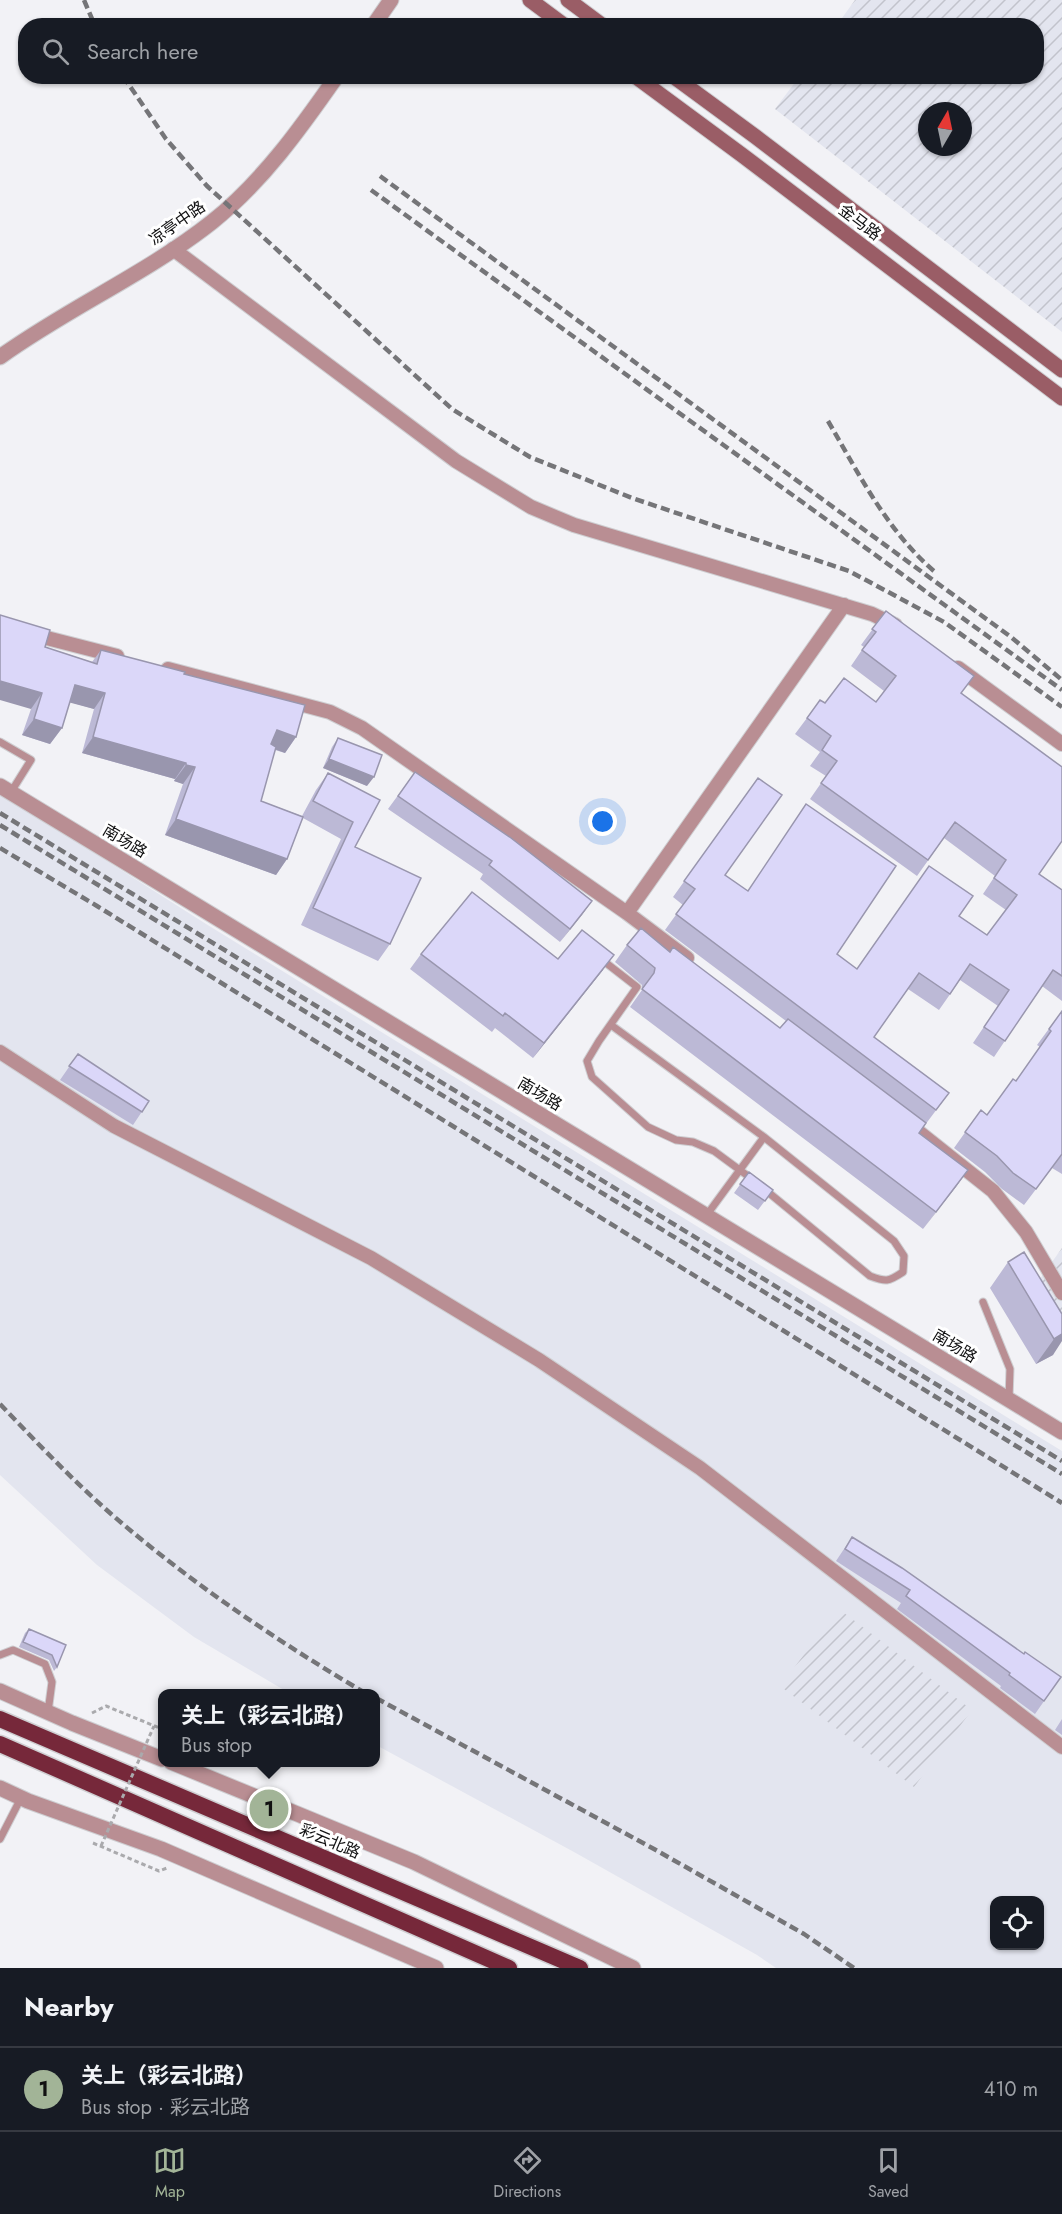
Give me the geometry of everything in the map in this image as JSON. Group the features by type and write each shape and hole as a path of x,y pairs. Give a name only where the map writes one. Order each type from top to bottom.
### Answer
{"highway":[{"name":"彩云北路","path":"0,1719 580,1968"},
{"path":"0,1744 509,1968"}],"main road":[{"path":"530,0 554,18"},
{"path":"568,0 592,18"},
{"name":"金马路","path":"646,84 1062,398"},
{"name":"金马路","path":"684,84 756,136 1062,370"}],"street":[{"path":"379,18 391,0"},
{"name":"凉亭中路","path":"0,357 211,223 276,160 331,84"},
{"path":"173,249 456,461 531,507 574,525 872,614 909,632"},
{"path":"627,913 844,605"},
{"path":"0,626 126,658"},
{"path":"948,660 1062,744"},
{"path":"149,664 298,702 330,712 351,723 627,913 693,963"},
{"name":"南场路","path":"6,789 1062,1432"},
{"path":"0,1052 114,1126 371,1258 539,1360 700,1468 1062,1747"},
{"path":"893,1112 993,1191 1026,1232 1062,1293"},
{"path":"0,1691 158,1757"},
{"path":"183,1767 414,1862 633,1968"},
{"path":"0,1788 21,1798 161,1849 436,1968"}],"lane":[{"path":"0,742 31,760 6,789"},
{"path":"601,959 637,987 587,1060 592,1077 648,1127 676,1140 693,1142 714,1151 870,1276 883,1281 891,1281 903,1272 904,1256 894,1241 764,1137 611,1025"},
{"path":"706,1216 764,1137"},
{"path":"983,1302 1010,1369 1009,1400"},
{"path":"0,1655 13,1650 45,1664 52,1682 48,1712"},
{"path":"0,1839 21,1798"}],"path":[{"path":"106,1706 158,1727"},
{"path":"154,1725 101,1846 159,1871"}],"shaded area":[{"path":"855,0 1062,0 1062,332 775,109 794,84 1044,84 1044,18 842,18"},
{"path":"0,793 206,924 1062,1451 1062,1968 776,1968 757,1955 574,1852 380,1747 380,1689 282,1689 194,1637 97,1565 0,1475"},
{"path":"1062,1248 1062,1332 1037,1283"},
{"path":"839,1609 972,1710 914,1787 780,1686"}],"building":[{"path":"886,611 974,676 961,693 1062,767 1062,841 1039,874 1062,890 1062,976 1053,970 1005,1041 984,1027 1009,990 970,964 950,994 919,973 874,1037 949,1093 936,1110 676,914 695,889 684,881 758,778 782,795 725,875 748,891 806,804 896,866 837,954 857,969 929,866 973,896 959,916 987,935 1017,895 994,878 1006,860 955,822 928,860 821,783 837,761 822,750 831,736 807,718 820,700 825,703 844,678 876,702 896,676 862,650 876,632 872,629"},
{"path":"0,615 50,630 45,647 97,664 101,650 305,705 296,737 277,730 271,744 276,747 261,801 303,817 287,859 176,819 195,767 93,737 105,693 75,685 62,728 34,719 42,693 0,681"},
{"path":"338,738 382,755 374,777 329,759"},
{"path":"415,772 511,838 592,901 570,929 489,865 492,861 398,796"},
{"path":"328,773 380,800 355,847 421,878 390,944 313,908 353,822 313,801"},
{"path":"472,892 558,959 582,930 614,955 544,1043 505,1013 503,1016 421,954"},
{"path":"641,928 670,952 673,947 780,1028 788,1019 926,1123 919,1133 968,1170 936,1212 642,989 655,968 627,945"},
{"path":"1062,1011 1062,1154 1036,1189 1013,1173 997,1156 965,1132 981,1110 987,1115 1013,1079 1016,1081"},
{"path":"78,1054 149,1101 142,1112 69,1066"},
{"path":"749,1172 773,1190 765,1201 740,1184"},
{"path":"1024,1252 1062,1314 1062,1334 1054,1339 1008,1262"},
{"path":"852,1537 902,1568 1024,1654 1025,1652 1061,1677 1044,1701 906,1596 910,1590 845,1549"},
{"path":"29,1629 66,1645 57,1667 52,1655 23,1642"}],"railway":[{"path":"84,0 92,18"},
{"path":"128,84 166,139 207,186 452,409 530,457 632,498 849,571 944,622 1062,707"},
{"path":"380,176 1011,637 1062,680"},
{"path":"371,190 1062,690"},
{"path":"828,421 888,520 902,539 935,572"},
{"path":"0,813 1062,1461"},
{"path":"0,825 1062,1474"},
{"path":"0,848 1062,1503"},
{"path":"0,1404 76,1482 153,1549 242,1615 359,1689"},
{"path":"380,1700 654,1849 804,1934 854,1968"}],"place":[{"name":"关上（彩云北路）","path":"269,1809"}]}
